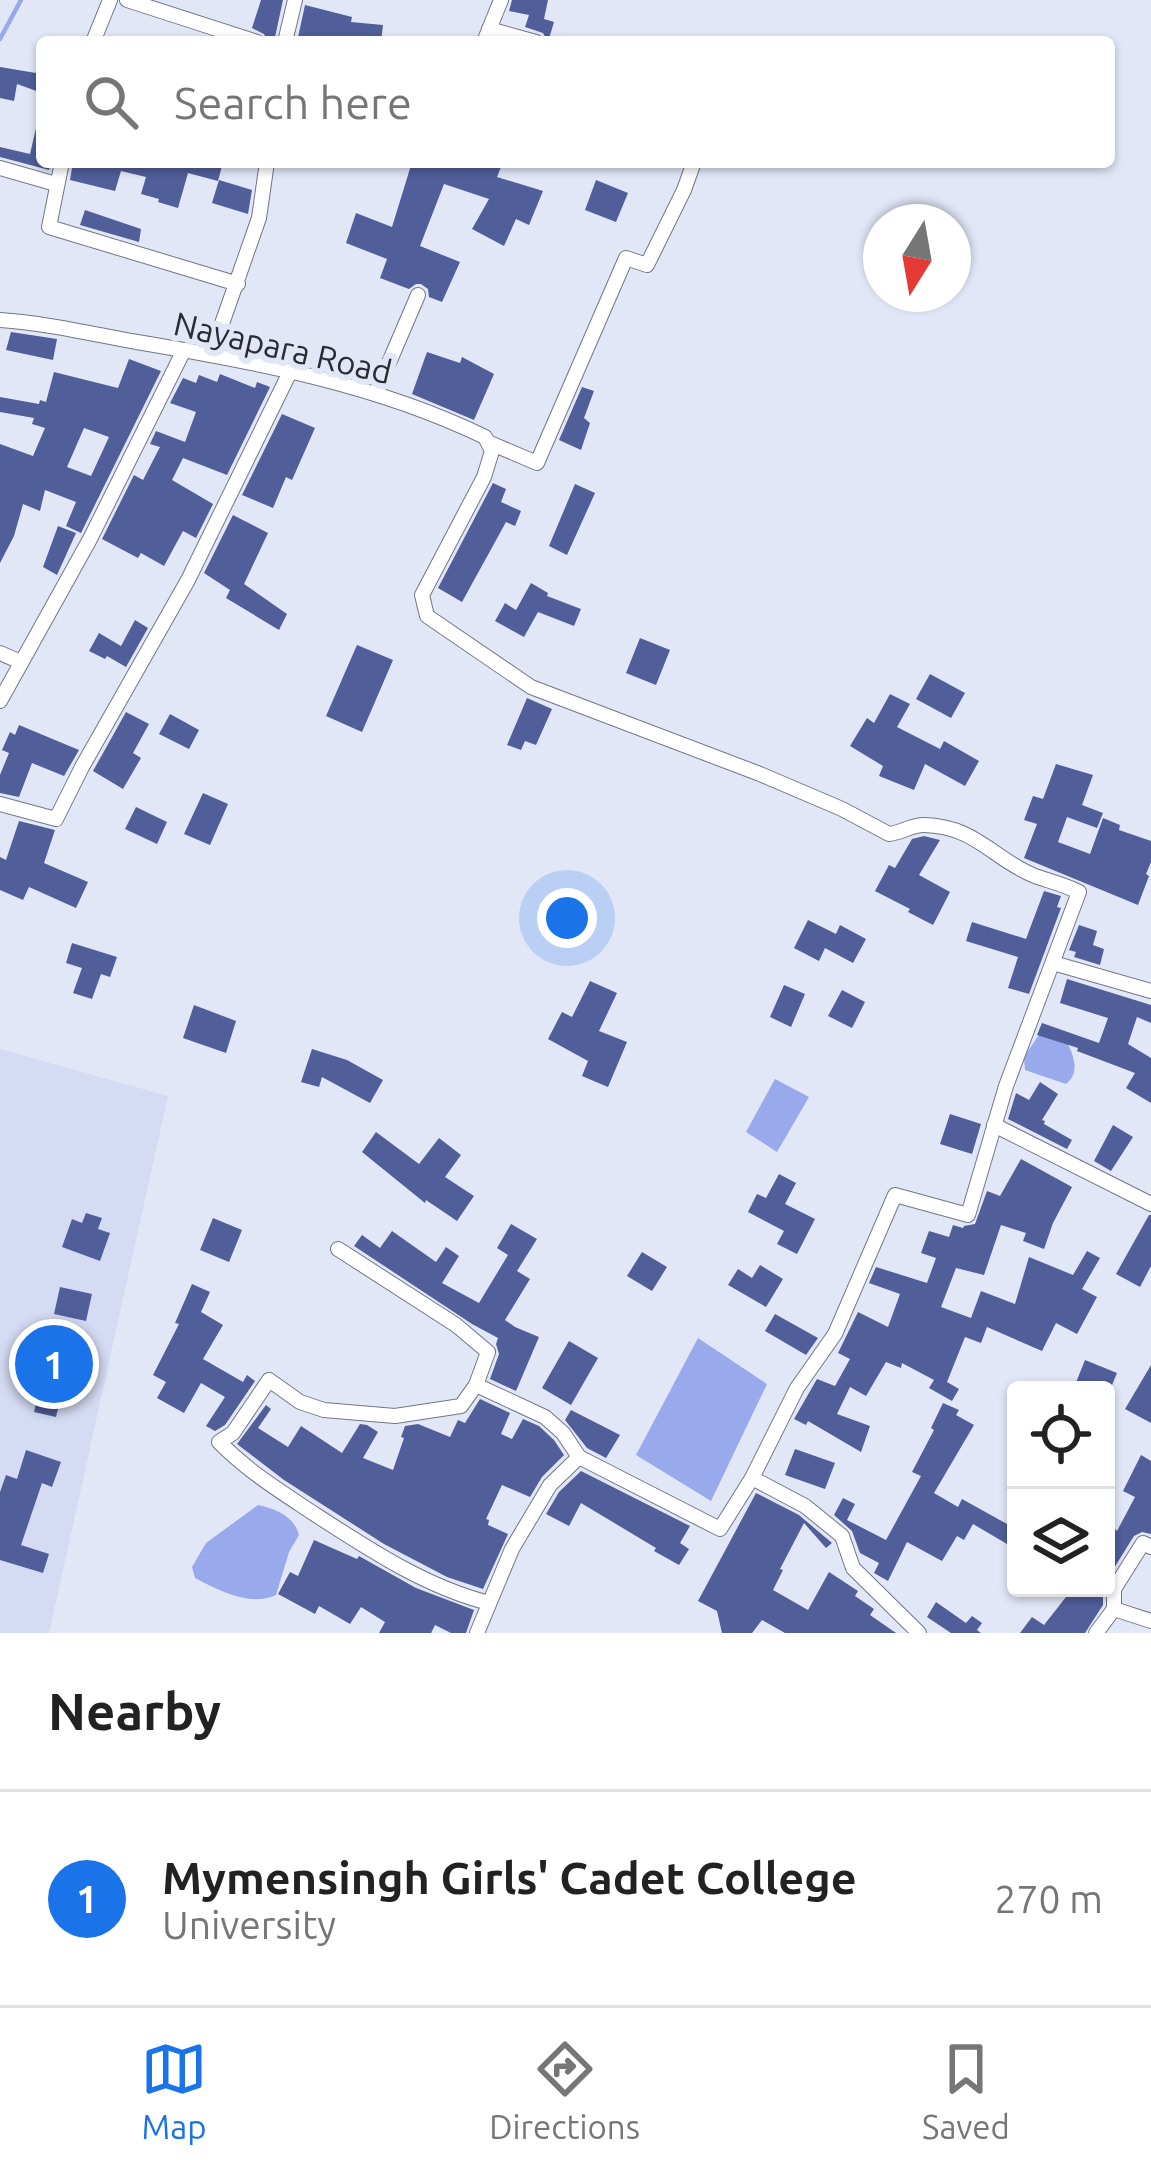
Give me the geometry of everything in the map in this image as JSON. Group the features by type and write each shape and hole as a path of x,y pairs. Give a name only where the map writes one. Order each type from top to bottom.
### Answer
{"street":[{"path":"95,36 110,0"},
{"path":"127,0 238,36"},
{"path":"286,36 295,0"},
{"path":"486,36 501,0"},
{"path":"0,167 56,184"},
{"path":"60,168 49,227 238,284"},
{"path":"211,355 259,218 266,168"},
{"name":"Nayapara Road","path":"0,320 211,355 376,392 485,436 490,443 537,463 626,258 646,266 692,168"},
{"path":"376,392 418,295"},
{"path":"0,701 90,539 184,350"},
{"path":"0,804 56,819 188,580 290,372"},
{"path":"476,1385 545,1418 579,1457 720,1529 752,1478 797,1388 835,1334 895,1195 968,1215 1041,988 1079,896 1076,890 1034,876 971,836 919,824 889,834 760,774 531,687 427,616 422,595 484,477 490,443"},
{"path":"0,653 21,662"},
{"path":"1054,963 1151,991"},
{"path":"994,1125 1151,1204"},
{"path":"338,1249 456,1325 488,1352 476,1385 461,1406 395,1416 316,1408 269,1380 232,1433 219,1442 246,1470 379,1556 457,1595 489,1603"},
{"path":"477,1633 512,1549 550,1485 579,1457"},
{"path":"752,1478 805,1505 842,1536 853,1568 919,1633"},
{"path":"1096,1633 1114,1610 1114,1589 1142,1543 1151,1547"},
{"path":"1114,1610 1151,1621"}],"shaded area":[{"path":"0,1049 168,1096 49,1633 0,1633"}],"water":[{"path":"1040,1033 1063,1034 1075,1067 1066,1084 1025,1070 1024,1057"},
{"path":"775,1079 809,1097 777,1152 746,1132"},
{"path":"698,1338 767,1384 711,1501 636,1455"},
{"path":"258,1505 283,1514 299,1535 276,1595 246,1598 195,1578 192,1567 206,1543"}],"building":[{"path":"261,0 283,0 275,36 252,28"},
{"path":"512,0 548,0 544,19 554,22 550,36 525,27 529,15 509,11"},
{"path":"305,5 352,17 351,22 383,25 382,36 298,36"},
{"path":"0,67 36,73 36,91 17,84 14,101 0,98"},
{"path":"36,128 36,167 0,157 0,147 30,154"},
{"path":"72,168 221,168 218,181 188,173 178,208 141,194 146,177 121,171 115,191 70,180"},
{"path":"410,168 501,168 497,177 543,191 529,225 516,219 504,246 472,229 489,199 444,184 420,246 460,262 442,302 429,297 421,284 409,289 380,278 387,259 346,243 356,213 392,227"},
{"path":"219,180 252,190 248,214 212,203"},
{"path":"596,180 628,193 616,222 585,210"},
{"path":"85,210 141,229 139,242 80,225"},
{"path":"11,332 57,339 53,360 6,350"},
{"path":"427,352 460,363 462,357 494,374 474,420 412,394"},
{"path":"129,359 161,371 81,533 66,526 76,502 45,490 40,511 23,504 0,563 0,444 33,456 45,428 32,424 34,418 0,412 0,397 46,402 54,372 118,388","holes":["84,428 109,437 91,476 67,467"]},
{"path":"220,374 255,388 257,382 270,387 227,475 183,458 172,480 213,504 196,538 183,531 164,566 102,539 134,475 143,480 160,447 150,444 156,431 185,442 196,412 170,403 183,378 196,383 199,375 217,382"},
{"path":"582,387 594,391 584,418 590,423 581,450 559,440"},
{"path":"282,414 315,428 292,480 286,477 273,508 242,495"},
{"path":"493,483 506,489 501,502 521,511 515,526 506,522 462,602 438,588"},
{"path":"575,484 595,493 567,555 549,546"},
{"path":"233,515 268,533 244,584 287,614 279,630 226,598 230,590 204,573"},
{"path":"58,526 76,533 57,575 43,567"},
{"path":"531,583 547,596 581,609 574,626 538,612 524,637 495,621 505,603 516,610"},
{"path":"135,620 148,628 126,667 89,651 99,633 121,646"},
{"path":"640,638 670,650 656,685 626,673"},
{"path":"357,645 393,660 362,732 326,716"},
{"path":"930,674 965,693 951,718 916,699"},
{"path":"890,694 910,704 897,727 940,749 944,741 979,761 965,786 925,764 914,790 879,776 883,766 850,746 867,718 874,723"},
{"path":"527,698 552,709 536,745 525,741 521,750 507,745"},
{"path":"126,712 149,724 133,753 141,758 123,789 93,771"},
{"path":"170,714 199,730 189,749 159,734"},
{"path":"19,725 79,750 64,776 32,763 19,797 0,793 0,775 9,753 2,750"},
{"path":"1056,764 1093,775 1082,805 1103,813 1097,828 1067,817 1058,842 1090,854 1103,818 1120,825 1119,830 1151,841 1149,876 1138,905 1024,858 1037,824 1024,820 1033,796 1043,799"},
{"path":"203,793 228,804 210,845 184,834"},
{"path":"136,807 167,822 157,844 125,829"},
{"path":"19,821 55,830 44,863 88,882 76,908 29,887 23,900 0,890 0,857 6,860"},
{"path":"912,839 940,840 919,875 950,892 933,925 875,891 889,865 895,868"},
{"path":"1044,891 1061,896 1057,907 1061,908 1029,994 1008,988 1018,957 966,941 972,922 1026,939"},
{"path":"808,920 836,934 840,925 866,939 853,963 825,948 819,961 794,948"},
{"path":"1079,925 1097,931 1093,945 1104,949 1100,965 1074,957 1076,952 1069,950"},
{"path":"72,943 117,957 110,977 101,974 92,999 73,993 82,968 66,963"},
{"path":"1067,979 1151,1005 1151,1023 1137,1017 1128,1044 1151,1058 1151,1103 1126,1088 1135,1073 1037,1035 1042,1023 1099,1043 1108,1018 1060,1003"},
{"path":"590,981 617,993 599,1031 627,1042 608,1087 582,1076 588,1061 548,1039 562,1012 572,1017"},
{"path":"784,985 805,994 791,1027 770,1017"},
{"path":"842,990 865,1002 852,1028 828,1016"},
{"path":"194,1005 236,1021 226,1053 183,1038"},
{"path":"312,1049 347,1060 383,1080 370,1103 322,1077 319,1087 301,1082"},
{"path":"1040,1082 1058,1094 1042,1120 1072,1140 1067,1149 1008,1119 1016,1093 1029,1100"},
{"path":"950,1114 981,1124 972,1154 940,1144"},
{"path":"1113,1125 1133,1137 1111,1171 1094,1161"},
{"path":"376,1132 419,1164 439,1138 461,1155 445,1177 474,1196 457,1221 425,1203 362,1152"},
{"path":"1021,1159 1072,1187 1044,1249 1023,1241 1026,1233 1001,1225 984,1275 956,1268 941,1307 971,1318 981,1291 1015,1304 1029,1257 1073,1275 1087,1251 1100,1258 1082,1289 1097,1297 1077,1334 1056,1323 1042,1351 987,1327 981,1343 965,1337 947,1382 959,1389 952,1401 929,1388 934,1380 902,1363 901,1368 886,1362 866,1396 850,1387 837,1414 870,1426 861,1452 808,1421 806,1425 794,1419 817,1379 835,1386 850,1359 838,1353 858,1312 888,1327 900,1294 869,1283 876,1267 927,1283 936,1258 921,1253 929,1231 949,1237 953,1225 975,1224 987,1191 1000,1196"},
{"path":"779,1174 796,1183 785,1204 815,1219 797,1254 777,1244 784,1231 748,1212 757,1194 766,1198"},
{"path":"86,1213 102,1218 98,1229 110,1233 100,1261 62,1247 72,1219 82,1223"},
{"path":"1149,1215 1151,1266 1140,1287 1116,1274"},
{"path":"213,1218 242,1230 229,1262 200,1250"},
{"path":"511,1224 537,1239 517,1271 530,1279 505,1320 539,1337 516,1391 490,1379 499,1354 498,1338 354,1246 362,1235 380,1248 392,1231 436,1262 446,1247 459,1256 442,1283 479,1303 508,1255 497,1248"},
{"path":"642,1252 667,1267 652,1291 627,1276"},
{"path":"760,1265 783,1279 766,1307 728,1285 738,1269 752,1278"},
{"path":"192,1284 210,1292 201,1312 223,1325 203,1359 243,1382 247,1375 255,1381 225,1425 215,1431 206,1426 225,1397 201,1383 184,1413 157,1398 166,1382 153,1375 179,1324 175,1323"},
{"path":"60,1287 92,1294 86,1321 54,1314"},
{"path":"775,1314 818,1338 806,1355 765,1331"},
{"path":"569,1341 598,1358 571,1405 542,1388"},
{"path":"1085,1360 1117,1373 1114,1381 1077,1381"},
{"path":"1151,1365 1151,1423 1125,1409"},
{"path":"32,1380 63,1388 56,1417 34,1412 36,1403 28,1401"},
{"path":"480,1399 510,1413 501,1434 512,1439 523,1419 539,1426 564,1455 530,1497 502,1485 486,1519 488,1525 508,1534 483,1589 447,1577 384,1544 237,1444 266,1405 271,1409 258,1428 288,1447 301,1426 342,1453 360,1424 367,1425 378,1432 363,1458 393,1470 405,1426 418,1424 450,1437 458,1420 465,1423"},
{"path":"943,1403 974,1425 934,1493 958,1507 962,1499 1007,1524 1007,1544 973,1524 964,1540 957,1536 942,1561 907,1542 888,1581 874,1573 879,1563 860,1553 852,1531 834,1515 843,1498 855,1504 847,1520 886,1540 921,1476 912,1472"},
{"path":"571,1410 620,1435 606,1458 587,1448 565,1420"},
{"path":"795,1449 835,1463 825,1489 785,1475"},
{"path":"26,1450 61,1462 52,1487 42,1483 21,1545 49,1554 43,1573 0,1560 0,1492 6,1475 17,1479"},
{"path":"1141,1455 1151,1461 1151,1534 1134,1536 1115,1567 1115,1529 1135,1497 1123,1491"},
{"path":"581,1471 690,1526 680,1543 689,1549 679,1565 581,1503 569,1526 546,1514 559,1492"},
{"path":"756,1493 799,1515 832,1543 826,1548 804,1523 773,1590 808,1610 829,1572 858,1591 855,1596 874,1609 870,1615 896,1633 785,1633 762,1620 752,1633 722,1633 717,1611 698,1601"},
{"path":"314,1540 474,1610 466,1633 451,1633 435,1625 431,1633 379,1633 385,1622 361,1607 350,1624 319,1606 315,1614 278,1594 290,1572 298,1576"},
{"path":"1066,1597 1103,1597 1085,1633 1020,1633 1032,1617 1044,1625"},
{"path":"936,1602 966,1623 972,1616 982,1623 977,1630 981,1633 951,1633 927,1617"}],"waterway":[{"path":"0,39 21,0"}],"place":[{"name":"Mymensingh Girls' Cadet College","path":"54,1364"}]}
